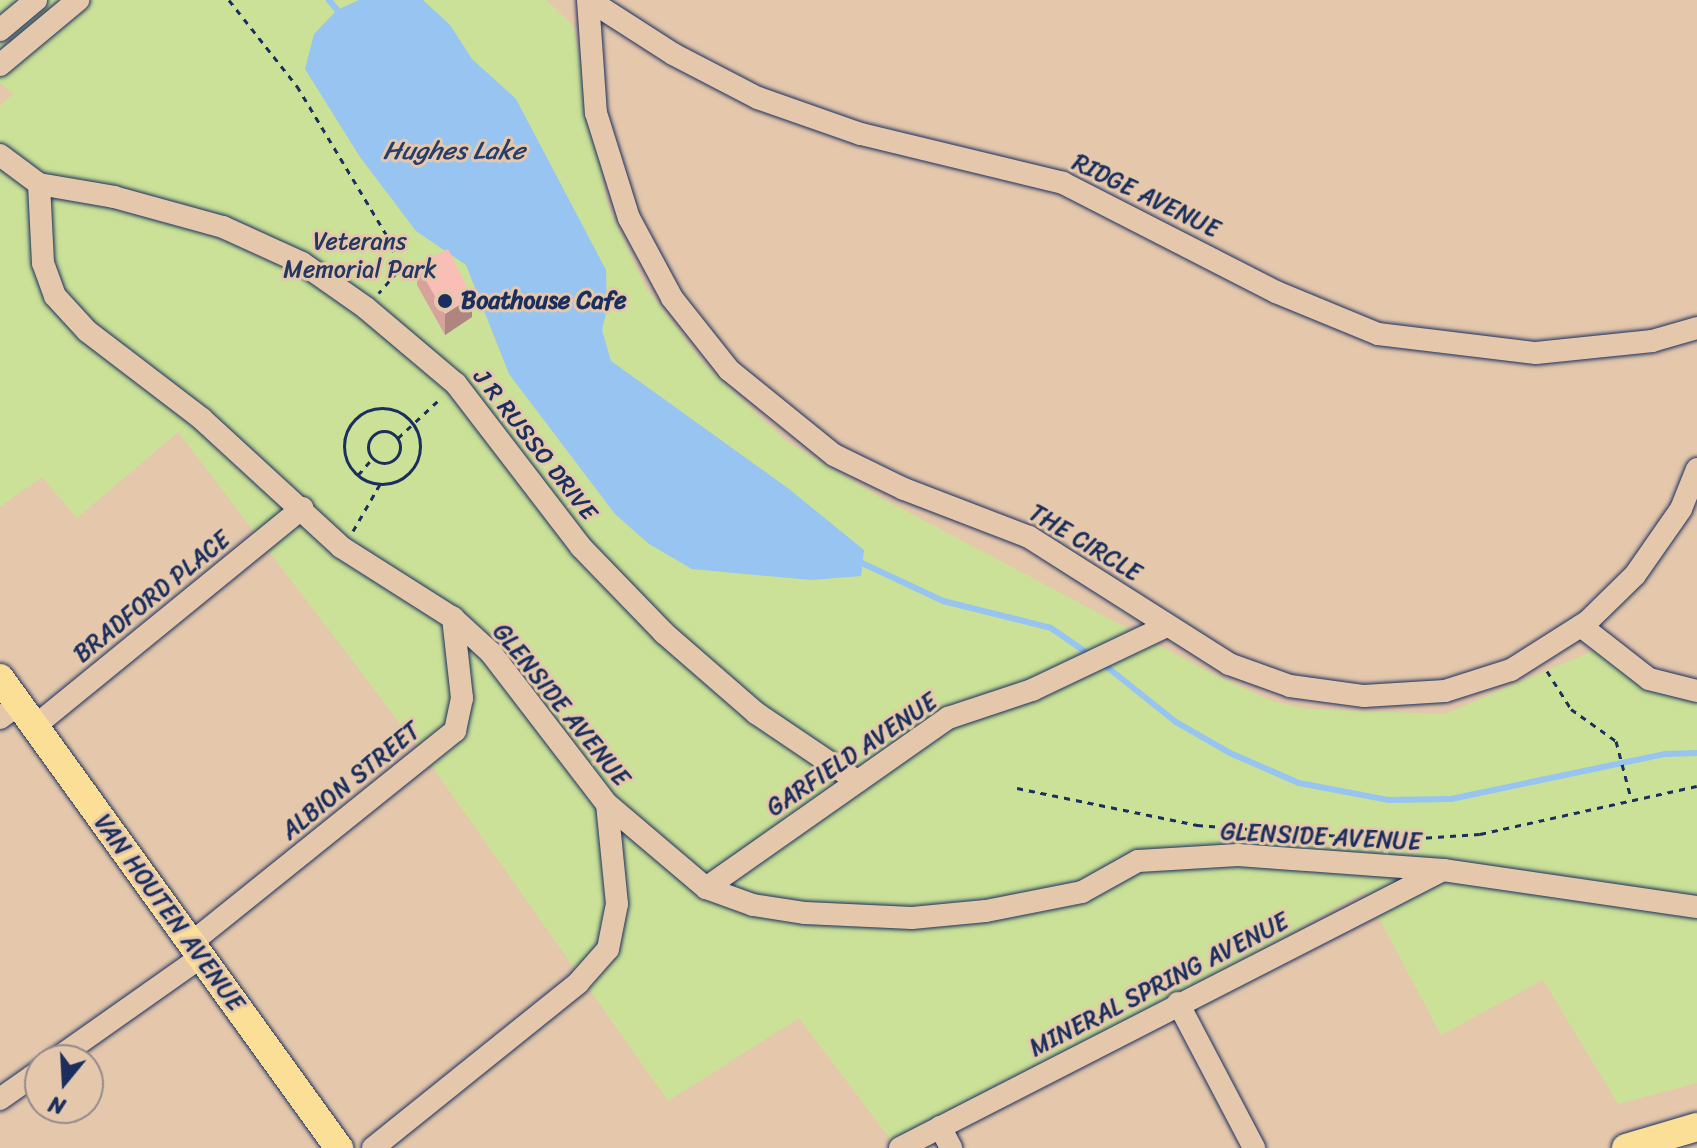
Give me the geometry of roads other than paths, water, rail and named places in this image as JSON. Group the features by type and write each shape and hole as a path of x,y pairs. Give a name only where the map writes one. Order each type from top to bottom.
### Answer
{"main road":[{"name":"VAN HOUTEN AVENUE","path":"0,678 18,716 196,950 339,1148"},
{"path":"1626,1148 1697,1127"}],"street":[{"path":"0,30 36,0"},
{"path":"0,65 78,0"},
{"name":"RIDGE AVENUE","path":"588,0 673,54 758,98 861,134 1063,183 1276,292 1378,334 1536,353 1652,341 1697,328"},
{"name":"THE CIRCLE","path":"588,0 596,113 629,218 672,298 729,370 834,455 904,489 1029,537 1229,664 1268,679 1364,696 1445,691 1511,670 1581,626 1657,545 1681,509 1697,469"},
{"name":"J R RUSSO DRIVE","path":"0,155 39,184 114,197 223,227 302,263 366,308 456,384 581,547 664,633 756,713 857,781"},
{"name":"GLENSIDE AVENUE","path":"39,184 43,263 55,296 87,331 202,419 341,547 453,618 491,653 607,804 706,888 753,905 805,913 912,918 986,911 1082,892 1138,861 1238,855 1443,870 1697,907"},
{"name":"BRADFORD PLACE","path":"18,716 302,508"},
{"name":"ALBION STREET","path":"76,1044 196,950 455,731 462,698 453,618"},
{"name":"GARFIELD AVENUE","path":"706,888 948,718 1032,690 1167,626"},
{"path":"1581,626 1649,679 1697,691"},
{"path":"373,1148 578,983 608,949 617,904 607,804"},
{"name":"MINERAL SPRING AVENUE","path":"900,1148 1443,870"},
{"path":"1178,1003 1254,1148"},
{"path":"0,1099 24,1082"},
{"path":"940,1127 951,1148"}],"water":[{"name":"Hughes Lake","path":"359,0 423,0 450,25 472,59 516,99 606,270 607,309 602,330 611,361 789,489 864,550 861,576 811,580 692,569 649,544 615,514 509,374 466,265 416,231 360,157 305,69 314,34 337,10"}],"waterway":[{"path":"329,0 337,10"},
{"path":"862,563 943,601 1051,628 1093,657"},
{"path":"1102,663 1176,722 1230,753 1299,783 1389,800 1451,799 1665,754 1697,753"}],"place":[{"name":"Boathouse Cafe","path":"445,301"}],"park label":[{"name":"Veterans Memorial Park","path":"360,256"}]}
